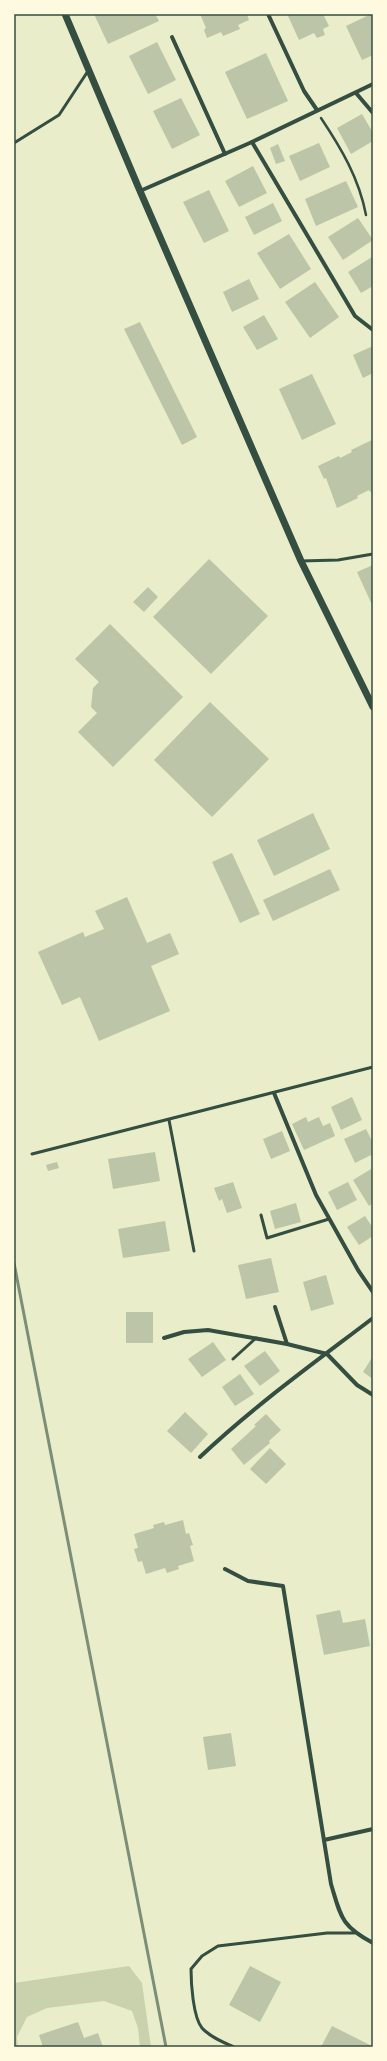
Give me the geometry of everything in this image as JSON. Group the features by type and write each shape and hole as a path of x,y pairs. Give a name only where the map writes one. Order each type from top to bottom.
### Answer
{"street":[{"path":"65,14 140,191 301,561 373,707"},
{"path":"268,14 304,91 317,110"},
{"path":"172,38 225,154"},
{"path":"140,191 252,142 373,84"},
{"path":"356,93 373,113"},
{"path":"252,142 355,316 373,330"},
{"path":"274,1093 316,1195 358,1270 373,1292"},
{"path":"275,1307 287,1344"},
{"path":"200,1457 261,1403 373,1318"},
{"path":"164,1338 184,1332 208,1330 287,1344 326,1354 357,1385 373,1395"},
{"path":"225,1569 248,1580 283,1586 331,1884 339,1910 345,1923 354,1933 373,1943"},
{"path":"324,1840 373,1829"}],"lane":[{"path":"14,142 60,115 89,70"},
{"path":"301,561 338,560 373,554"},
{"path":"32,1154 373,1067"},
{"path":"169,1120 194,1251"},
{"path":"261,1215 267,1238 329,1219"},
{"path":"233,1359 256,1338"},
{"path":"234,2047 214,2037 201,2027 195,2006 191,1969 202,1956 218,1946 327,1934 354,1933"}],"path":[{"path":"317,110 355,174 362,193 366,215"}],"green space":[{"path":"129,1966 142,1983 151,2047 140,2047 138,2028 132,2011 104,2001 47,2008 27,2017 17,2037 18,2047 14,2047 14,1983"}],"building":[{"path":"94,14 155,14 159,21 108,44"},
{"path":"200,14 247,14 249,20 238,25 240,29 223,36 221,32 207,38 204,30 206,28"},
{"path":"291,14 323,14 329,26 323,29 325,35 317,38 314,33 299,40 288,16"},
{"path":"371,14 373,19 373,55 362,60 346,26"},
{"path":"157,42 176,80 148,94 129,56"},
{"path":"266,53 288,101 247,119 225,72"},
{"path":"181,98 200,135 172,149 153,111"},
{"path":"362,114 373,133 373,141 351,154 337,128"},
{"path":"319,143 330,167 300,181 289,156"},
{"path":"278,144 285,161 276,164 270,148"},
{"path":"253,166 267,193 239,207 225,181"},
{"path":"346,181 358,207 316,226 305,199"},
{"path":"209,190 229,231 204,243 183,202"},
{"path":"273,203 282,221 254,235 245,217"},
{"path":"358,218 373,240 343,260 328,237"},
{"path":"289,234 311,269 280,289 257,253"},
{"path":"372,257 373,286 361,293 348,272"},
{"path":"249,279 259,299 232,312 223,292"},
{"path":"315,282 339,317 310,338 285,302"},
{"path":"264,315 278,339 257,350 243,327"},
{"path":"140,322 197,437 182,445 124,329"},
{"path":"373,346 373,373 363,378 353,355"},
{"path":"312,374 336,424 302,440 279,389"},
{"path":"372,440 373,491 370,492 369,490 357,496 358,498 337,508 326,478 324,479 318,466 339,456 340,458 352,452 351,450"},
{"path":"209,559 268,616 211,674 153,617"},
{"path":"373,565 373,607 357,572"},
{"path":"148,587 158,597 144,612 133,602"},
{"path":"110,624 183,697 113,767 78,732 97,713 91,707 93,688 99,682 75,659"},
{"path":"210,702 269,759 212,817 154,760"},
{"path":"313,813 330,849 274,876 257,840"},
{"path":"232,853 260,914 240,923 212,862"},
{"path":"330,869 340,890 273,921 263,900"},
{"path":"127,897 147,943 170,933 179,954 151,966 170,1011 99,1041 80,997 62,1005 38,952 83,932 85,937 104,929 95,911"},
{"path":"352,1097 362,1120 341,1130 331,1107"},
{"path":"306,1117 308,1122 319,1117 323,1126 330,1123 335,1136 304,1150 292,1124"},
{"path":"366,1129 373,1143 373,1154 355,1163 344,1139"},
{"path":"282,1131 290,1151 271,1159 263,1139"},
{"path":"155,1152 160,1181 113,1189 108,1159"},
{"path":"57,1162 59,1168 48,1171 46,1165"},
{"path":"371,1169 373,1173 373,1203 369,1206 353,1180"},
{"path":"233,1182 242,1208 227,1213 222,1199 219,1201 214,1188"},
{"path":"348,1182 357,1200 337,1210 328,1192"},
{"path":"296,1203 301,1222 275,1229 270,1211"},
{"path":"365,1216 373,1228 373,1236 359,1245 347,1227"},
{"path":"165,1221 170,1251 123,1258 118,1229"},
{"path":"271,1258 279,1292 246,1299 238,1265"},
{"path":"326,1275 334,1304 311,1311 303,1282"},
{"path":"126,1312 153,1312 153,1343 126,1343"},
{"path":"213,1342 226,1360 202,1377 188,1359"},
{"path":"265,1351 280,1371 260,1386 244,1366"},
{"path":"373,1356 373,1379 363,1372"},
{"path":"240,1374 254,1394 235,1406 222,1387"},
{"path":"185,1412 208,1434 191,1453 167,1431"},
{"path":"266,1414 281,1430 269,1441 270,1443 244,1465 231,1449 256,1426 254,1425"},
{"path":"270,1448 286,1464 266,1484 250,1469"},
{"path":"183,1520 186,1534 189,1533 193,1545 190,1546 194,1561 178,1566 179,1569 167,1573 165,1568 146,1574 142,1561 138,1562 134,1549 138,1548 134,1534 154,1528 153,1525 164,1522 165,1525"},
{"path":"340,1610 343,1623 365,1619 370,1646 324,1655 316,1615"},
{"path":"231,1733 236,1766 208,1770 203,1737"},
{"path":"250,1966 281,1982 260,2022 229,2005"},
{"path":"78,2022 84,2038 98,2033 103,2047 43,2047 39,2035"},
{"path":"332,2026 372,2046 321,2047"}],"railway":[{"path":"14,1263 166,2047"}]}
